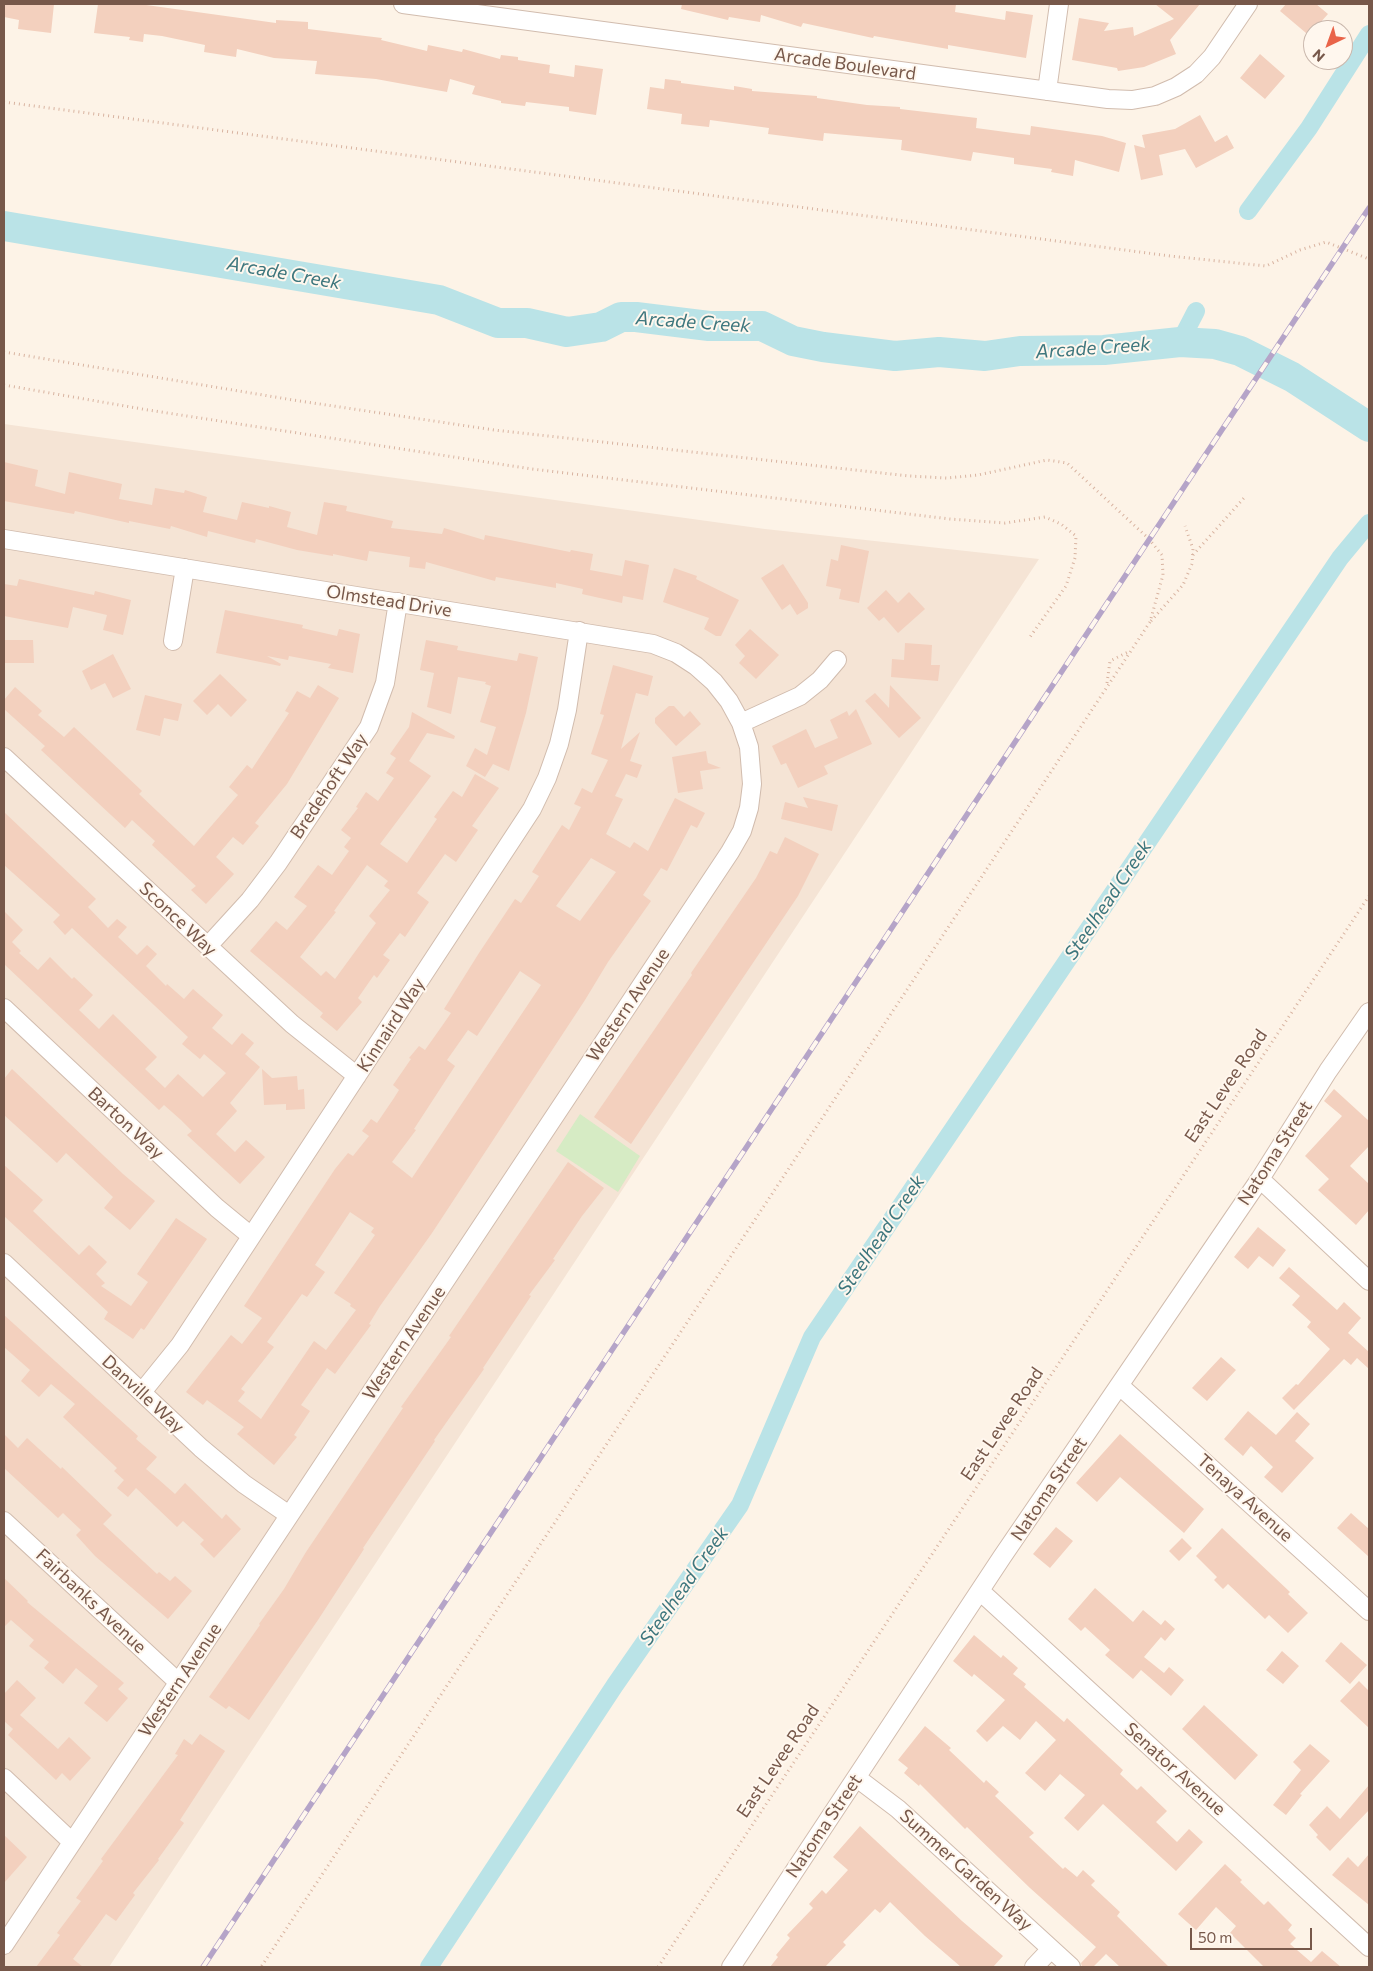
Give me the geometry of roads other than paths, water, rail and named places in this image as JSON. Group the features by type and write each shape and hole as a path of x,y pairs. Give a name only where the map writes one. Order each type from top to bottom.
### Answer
{"street":[{"name":"Arcade Boulevard","path":"402,4 1047,91 1132,100 1155,96 1176,87 1204,66 1248,4"},
{"path":"1047,91 1059,4"},
{"name":"Olmstead Drive","path":"4,539 641,641 676,653 696,666 714,682 729,701 741,723"},
{"path":"174,642 185,568"},
{"name":"Bredehoft Way","path":"208,946 250,900 278,863 369,727 385,683 398,602"},
{"name":"Kinnaird Way","path":"142,1392 180,1345 532,809 547,778 559,744 567,710 579,631"},
{"path":"741,723 800,696 820,680 837,660"},
{"name":"Western Avenue","path":"4,1945 730,852 742,830 749,808 752,784 749,747 741,723"},
{"name":"Sconce Way","path":"4,757 298,1030 357,1076"},
{"name":"Barton Way","path":"4,1008 217,1208 251,1236"},
{"name":"Natoma Street","path":"731,1967 980,1591 1260,1179 1328,1072 1369,1012"},
{"path":"1260,1179 1369,1281"},
{"name":"Danville Way","path":"4,1263 237,1478 289,1515"},
{"name":"Tenaya Avenue","path":"1120,1386 1369,1611"},
{"name":"Fairbanks Avenue","path":"4,1521 178,1682"},
{"name":"Senator Avenue","path":"980,1591 1369,1947"},
{"path":"4,1778 72,1842"},
{"name":"Summer Garden Way","path":"857,1778 898,1808 1071,1967"},
{"path":"1034,1967 1051,1949"}],"waterway":[{"path":"1248,211 1309,128 1369,34"},
{"name":"Arcade Creek","path":"4,226 439,300 498,323 527,323 567,332 601,327 621,317 636,317 709,326 762,326 793,341 823,347 895,356 939,352 985,356 1020,351 1104,350 1180,342 1215,344 1240,351 1292,377 1369,427"},
{"path":"1180,342 1196,311"},
{"name":"Steelhead Creek","path":"429,1967 615,1685 740,1505 812,1337 1340,558 1369,523"}],"railway":[{"path":"203,1967 1369,208"}]}
